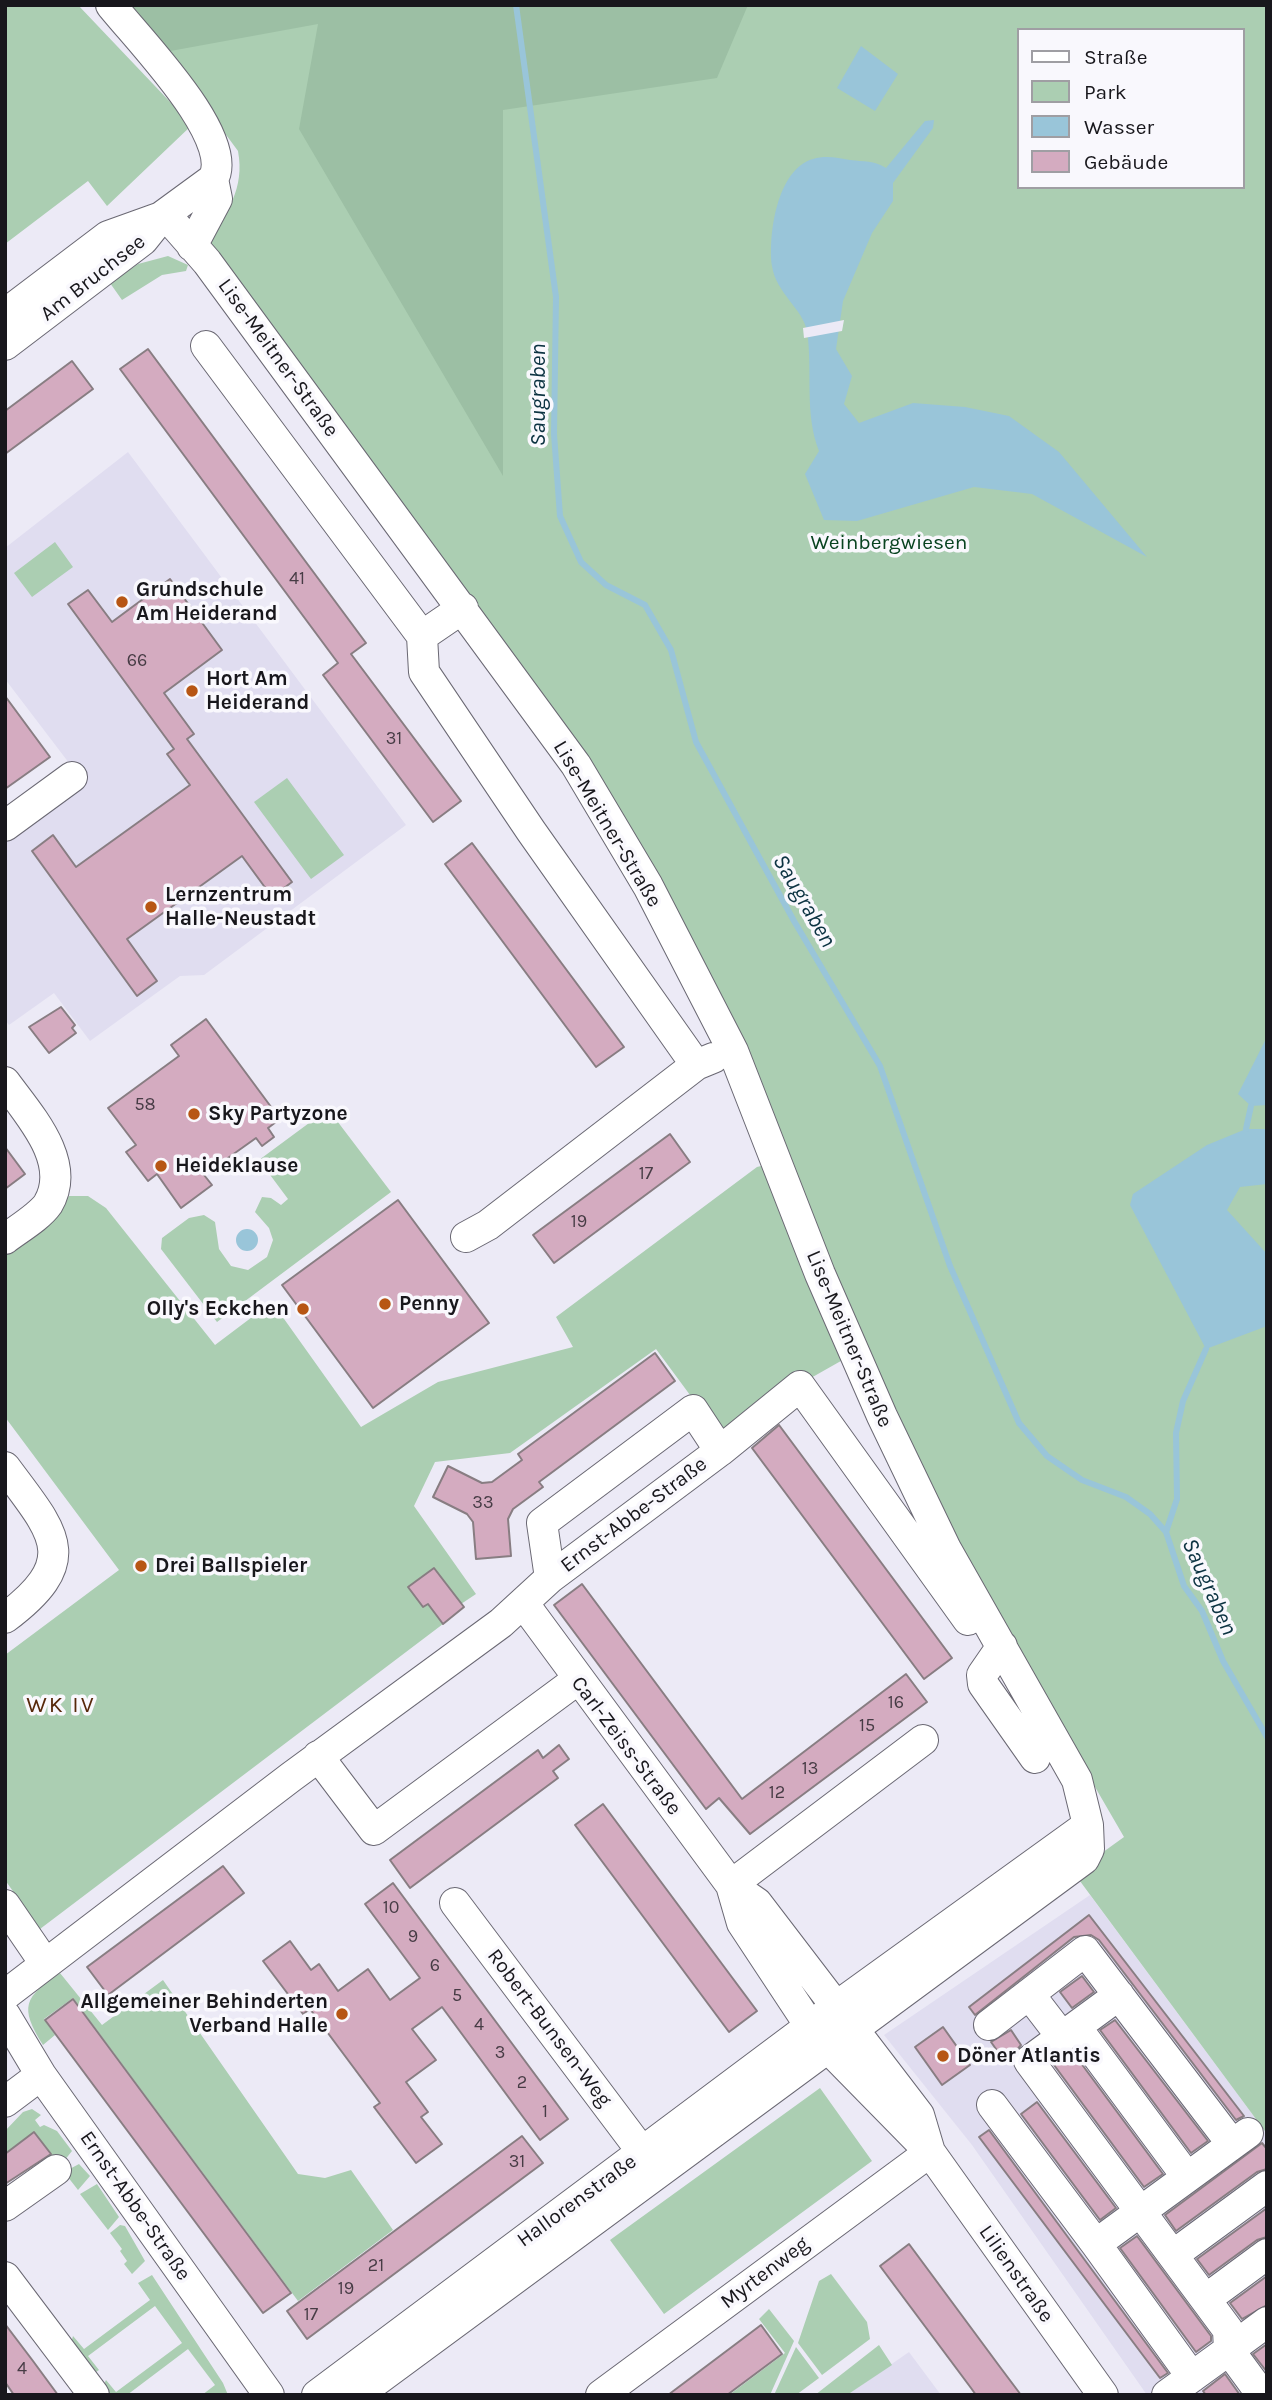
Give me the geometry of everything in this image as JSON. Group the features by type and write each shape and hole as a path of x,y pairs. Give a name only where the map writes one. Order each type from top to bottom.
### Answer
{"street":[{"path":"111,5 201,115 216,148 218,170 214,179 161,217"},
{"path":"192,246 217,199 214,179"},
{"name":"Lise-Meitner-Straße","path":"161,217 172,222 192,246 463,608 576,765 648,886 733,1051 820,1273 882,1416 946,1549 1077,1780 1088,1825"},
{"name":"Am Bruchsee","path":"5,314 108,236 161,217"},
{"name":"Am Bruchsee","path":"5,345 143,240 161,217"},
{"path":"206,346 422,636 424,672 539,842 696,1065"},
{"path":"422,636 463,608"},
{"path":"5,826 72,777"},
{"path":"477,1231 696,1065 733,1051"},
{"path":"5,1082 47,1143 57,1180 47,1206 5,1239"},
{"path":"720,1451 800,1386 973,1626 986,1617"},
{"name":"Ernst-Abbe-Straße","path":"5,1995 44,1962 524,1604 550,1578 720,1451 693,1410 542,1523 550,1578"},
{"path":"5,1466 42,1517 55,1544 51,1574 24,1604 5,1618"},
{"name":"Carl-Zeiss-Straße","path":"524,1604 577,1680 731,1885 757,1903 845,2017"},
{"path":"1002,1646 982,1675 983,1684 1035,1758"},
{"path":"318,1756 374,1830 577,1680"},
{"path":"731,1885 923,1740"},
{"name":"Hallorenstraße","path":"317,2395 643,2153 845,2017 1088,1825"},
{"name":"Carl-Zeiss-Straße","path":"731,1885 742,1923 818,2036"},
{"name":"Robert-Bunsen-Weg","path":"456,1903 643,2153"},
{"path":"5,1905 44,1962"},
{"path":"989,2025 1085,1951 1240,2139 1096,2244"},
{"path":"1030,1994 1069,2032 1187,2177"},
{"path":"1119,1995 1029,2061 1228,2330 1229,2350 1262,2395"},
{"name":"Ernst-Abbe-Straße","path":"5,2015 41,2075 269,2395"},
{"name":"Lilienstraße","path":"845,2017 919,2115 930,2152"},
{"name":"Hallorenstraße","path":"357,2395 818,2036"},
{"name":"Lilienstraße","path":"818,2036 930,2152 1103,2395"},
{"path":"5,2102 41,2075"},
{"path":"992,2105 1096,2244 1183,2387 1267,2322"},
{"name":"Myrtenweg","path":"601,2395 930,2152"},
{"path":"5,2206 56,2170"},
{"path":"1173,2255 1267,2186"},
{"path":"1206,2299 1267,2254"},
{"path":"5,2277 94,2395"}],"shaded area":[{"path":"128,452 406,825 204,975 180,976 90,1041 54,993 9,1025 5,1020 5,838 82,780 5,679 5,548"},
{"path":"1090,1895 1267,2134 1267,2395 1147,2395 972,2145 884,2035"},
{"path":"909,2352 941,2395 847,2395"}],"green space":[{"path":"5,5 78,5 192,125 107,206 88,181 5,244"},
{"path":"121,5 748,5 717,78 503,110 503,476 299,129 318,24 165,52"},
{"name":"Weinbergwiesen","path":"259,5 1267,5 1267,2134 1074,1873 1124,1837 967,1566 906,1448 700,957 208,243 237,189 240,165 238,151 165,52"},
{"path":"168,256 188,265 186,271 162,275 122,300 110,283 138,264"},
{"path":"55,542 73,567 32,597 14,573"},
{"path":"287,778 344,855 311,879 254,802"},
{"path":"328,1109 391,1192 217,1322 161,1249 162,1238 189,1218 204,1215 215,1222 219,1249 231,1266 248,1270 267,1257 273,1240 269,1228 255,1212 262,1197 271,1198 281,1205 288,1199 259,1160"},
{"path":"773,1163 855,1353 802,1383 724,1441 656,1349 510,1453 435,1462 414,1506 476,1594 461,1604 434,1568 408,1587 423,1606 428,1604 443,1624 40,1929 5,1880 5,1655 119,1570 5,1417 5,1246 69,1196 88,1196 106,1208 215,1345 272,1302 361,1427 438,1382 573,1347 556,1317 757,1167"},
{"path":"60,1973 102,2025 163,1980 298,2174 325,2178 351,2170 393,2230 298,2301 73,1998 44,2019 55,2035 43,2045 30,2021 29,2004 39,1989"},
{"path":"820,2088 872,2161 664,2314 610,2240"},
{"path":"32,2109 41,2115 35,2120 40,2127 44,2125 57,2131 72,2151 60,2166 34,2132 5,2154 5,2131 23,2112"},
{"path":"79,2164 90,2176 78,2190 64,2172"},
{"path":"97,2184 119,2217 108,2230 80,2194"},
{"path":"120,2225 125,2226 145,2261 132,2274 124,2264 127,2261 120,2251 122,2249 110,2233"},
{"path":"831,2274 867,2322 870,2339 822,2375 798,2343 819,2281"},
{"path":"152,2275 223,2383 228,2395 202,2395 215,2385 188,2349 127,2395 107,2395 104,2384 106,2380 116,2392 182,2343 155,2306 88,2356 99,2370 96,2372 71,2343 73,2336 84,2349 150,2300 138,2283"},
{"path":"769,2309 794,2341 770,2395 729,2395 785,2353 759,2319"},
{"path":"879,2345 892,2365 847,2395 815,2395"},
{"path":"796,2347 819,2378 796,2395 774,2395"}],"water":[{"path":"861,46 898,74 875,111 837,88"},
{"path":"934,120 933,128 893,183 893,201 872,233 843,301 836,349 852,376 844,404 859,423 913,403 965,407 1009,416 1059,452 1147,557 1032,494 974,487 857,521 824,520 805,474 819,451 810,407 807,331 805,323 774,276 772,266 772,238 777,205 783,189 801,165 813,159 827,157 873,162 886,168 925,121"},
{"path":"1267,1037 1267,1105 1251,1106 1238,1094"},
{"path":"1246,1129 1267,1129 1267,1184 1240,1187 1227,1210 1267,1254 1267,1326 1206,1349 1130,1205 1133,1194 1207,1145"},
{"path":"247,1229 255,1232 258,1240 255,1248 247,1251 239,1248 236,1240 239,1232"}],"pier":[{"path":"844,320 842,331 804,338 803,328"}],"building":[{"path":"148,349 366,643 351,654 461,801 433,822 323,675 338,663 120,369"},
{"path":"72,361 93,389 5,454 5,411"},
{"path":"170,579 222,650 164,693 194,734 187,739 292,882 272,897 242,856 127,939 157,981 137,996 32,851 53,835 76,867 190,785 167,754 174,749 68,604 88,590 112,622"},
{"path":"5,696 50,757 5,789"},
{"path":"472,843 624,1047 596,1067 445,864"},
{"path":"61,1007 75,1025 72,1028 76,1033 49,1053 29,1027"},
{"name":"Sky Partyzone","path":"206,1019 280,1119 268,1128 274,1137 262,1146 256,1138 204,1175 212,1185 181,1208 157,1174 148,1181 126,1152 136,1145 108,1108 179,1056 171,1045"},
{"path":"670,1134 690,1162 554,1263 533,1235"},
{"path":"5,1147 25,1174 5,1189"},
{"name":"Penny","path":"398,1200 489,1323 373,1408 282,1285"},
{"path":"655,1353 675,1381 539,1482 543,1487 513,1509 508,1519 511,1556 476,1559 473,1522 467,1514 433,1497 448,1466 482,1483 492,1482 522,1460 518,1454"},
{"path":"779,1425 952,1658 924,1679 752,1448"},
{"path":"434,1568 464,1607 443,1624 428,1604 423,1607 408,1587"},
{"path":"582,1584 742,1799 906,1674 927,1702 750,1834 719,1798 706,1809 554,1605"},
{"path":"559,1745 569,1759 553,1771 558,1778 410,1888 390,1860 538,1750 543,1758"},
{"path":"603,1804 757,2011 729,2032 575,1825"},
{"path":"223,1866 244,1893 108,1995 87,1967"},
{"path":"393,1883 568,2119 540,2140 442,2007 412,2029 436,2060 406,2082 428,2112 421,2117 442,2144 416,2163 374,2107 380,2103 310,2009 303,2014 263,1961 290,1941 311,1970 319,1964 338,1991 368,1969 390,2000 420,1978 365,1904"},
{"path":"1089,1915 1244,2116 1236,2120 1099,1940 1091,1935 1074,1937 975,2015 969,2007"},
{"path":"1082,1976 1094,1992 1072,2008 1060,1992"},
{"path":"73,1999 291,2293 263,2313 45,2020"},
{"path":"1115,2020 1208,2141 1191,2153 1100,2030"},
{"name":"Döner Atlantis","path":"943,2027 970,2065 942,2085 915,2047"},
{"path":"1011,2030 1021,2045 1006,2063 991,2042"},
{"path":"1072,2051 1163,2174 1144,2187 1054,2065"},
{"path":"1037,2102 1116,2208 1100,2220 1021,2114"},
{"path":"989,2130 1168,2373 1160,2378 979,2137"},
{"path":"34,2132 51,2154 5,2184 5,2154"},
{"path":"522,2136 543,2163 307,2339 287,2311"},
{"path":"1262,2143 1267,2149 1267,2169 1257,2172 1176,2231 1165,2215"},
{"path":"1267,2208 1267,2237 1257,2240 1209,2275 1197,2259"},
{"path":"1137,2236 1211,2336 1211,2341 1196,2352 1120,2248"},
{"path":"909,2244 1021,2395 976,2395 880,2266"},
{"path":"1267,2276 1267,2305 1242,2319 1230,2303"},
{"path":"5,2324 58,2395 14,2395 5,2382"},
{"path":"761,2325 782,2354 727,2395 668,2395"},
{"path":"1267,2344 1267,2372 1253,2354"},
{"path":"1225,2374 1240,2395 1206,2395 1203,2391"}],"waterway":[{"name":"Saugraben","path":"516,5 556,297 554,434 560,516 581,562 606,585 645,605 671,650 696,742 794,921 880,1066 950,1266 1019,1423 1047,1456 1082,1480 1126,1497 1150,1514 1166,1532 1184,1586 1202,1611 1223,1661 1267,1737"},
{"path":"1246,1129 1251,1106"},
{"path":"1166,1532 1177,1499 1176,1433 1183,1401 1206,1349"}],"place":[{"name":"Grundschule Am Heiderand","path":"122,602"},
{"name":"Hort Am Heiderand","path":"192,691"},
{"name":"Lernzentrum Halle-Neustadt","path":"151,907"},
{"name":"Sky Partyzone","path":"194,1114"},
{"name":"Heideklause","path":"161,1166"},
{"name":"Penny","path":"385,1304"},
{"name":"Olly's Eckchen","path":"303,1309"},
{"name":"Drei Ballspieler","path":"141,1566"},
{"name":"Allgemeiner Behinderten Verband Halle","path":"342,2014"},
{"name":"Döner Atlantis","path":"943,2056"}],"district":[{"name":"WK IV","path":"61,1705"}]}
